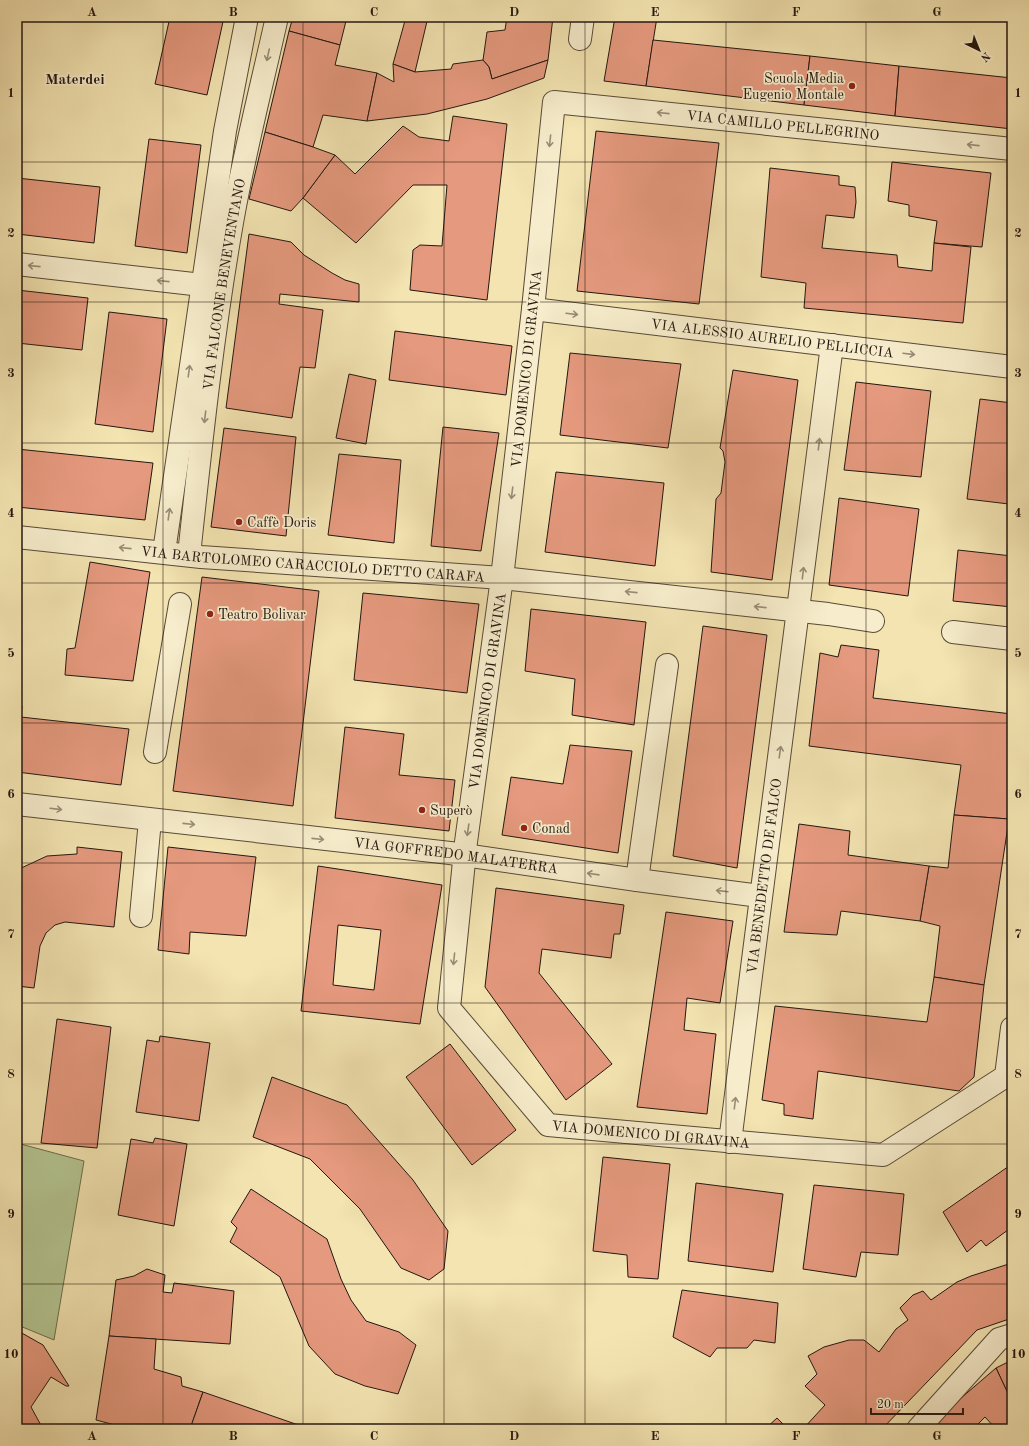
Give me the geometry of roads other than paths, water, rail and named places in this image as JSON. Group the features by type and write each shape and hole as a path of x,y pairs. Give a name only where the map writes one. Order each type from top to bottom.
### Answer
{"street":[{"name":"VIA FALCONE BENEVENTANO","path":"164,552 225,131 247,17"},
{"name":"VIA FALCONE BENEVENTANO","path":"189,556 198,466 216,325 233,217 277,17"},
{"path":"580,40 583,17"},
{"name":"VIA CAMILLO PELLEGRINO","path":"554,102 1012,149"},
{"name":"VIA DOMENICO DI GRAVINA","path":"554,102 533,309 502,578 465,855 449,1008 548,1125 883,1155 1006,1076 1012,1028"},
{"path":"17,264 202,285"},
{"name":"VIA ALESSIO AURELIO PELLICCIA","path":"533,309 1012,367"},
{"name":"VIA BENEDETTO DE FALCO","path":"730,1142 760,896 799,611 832,345"},
{"name":"VIA BARTOLOMEO CARACCIOLO DETTO CARAFA","path":"17,537 164,552 189,556 502,578 828,614 873,621"},
{"path":"155,752 180,604"},
{"path":"953,632 1012,639"},
{"path":"638,880 667,665"},
{"name":"VIA GOFFREDO MALATERRA","path":"17,804 465,855 760,896"},
{"path":"141,916 150,820"},
{"path":"918,1429 999,1339 1012,1335"}],"place":[{"name":"Scuola Media Eugenio Montale","path":"852,86"},
{"name":"Caffè Doris","path":"239,522"},
{"name":"Teatro Bolivar","path":"210,614"},
{"name":"Superò","path":"422,810"},
{"name":"Conad","path":"524,828"}],"district":[{"name":"Materdei","path":"75,79"}]}
